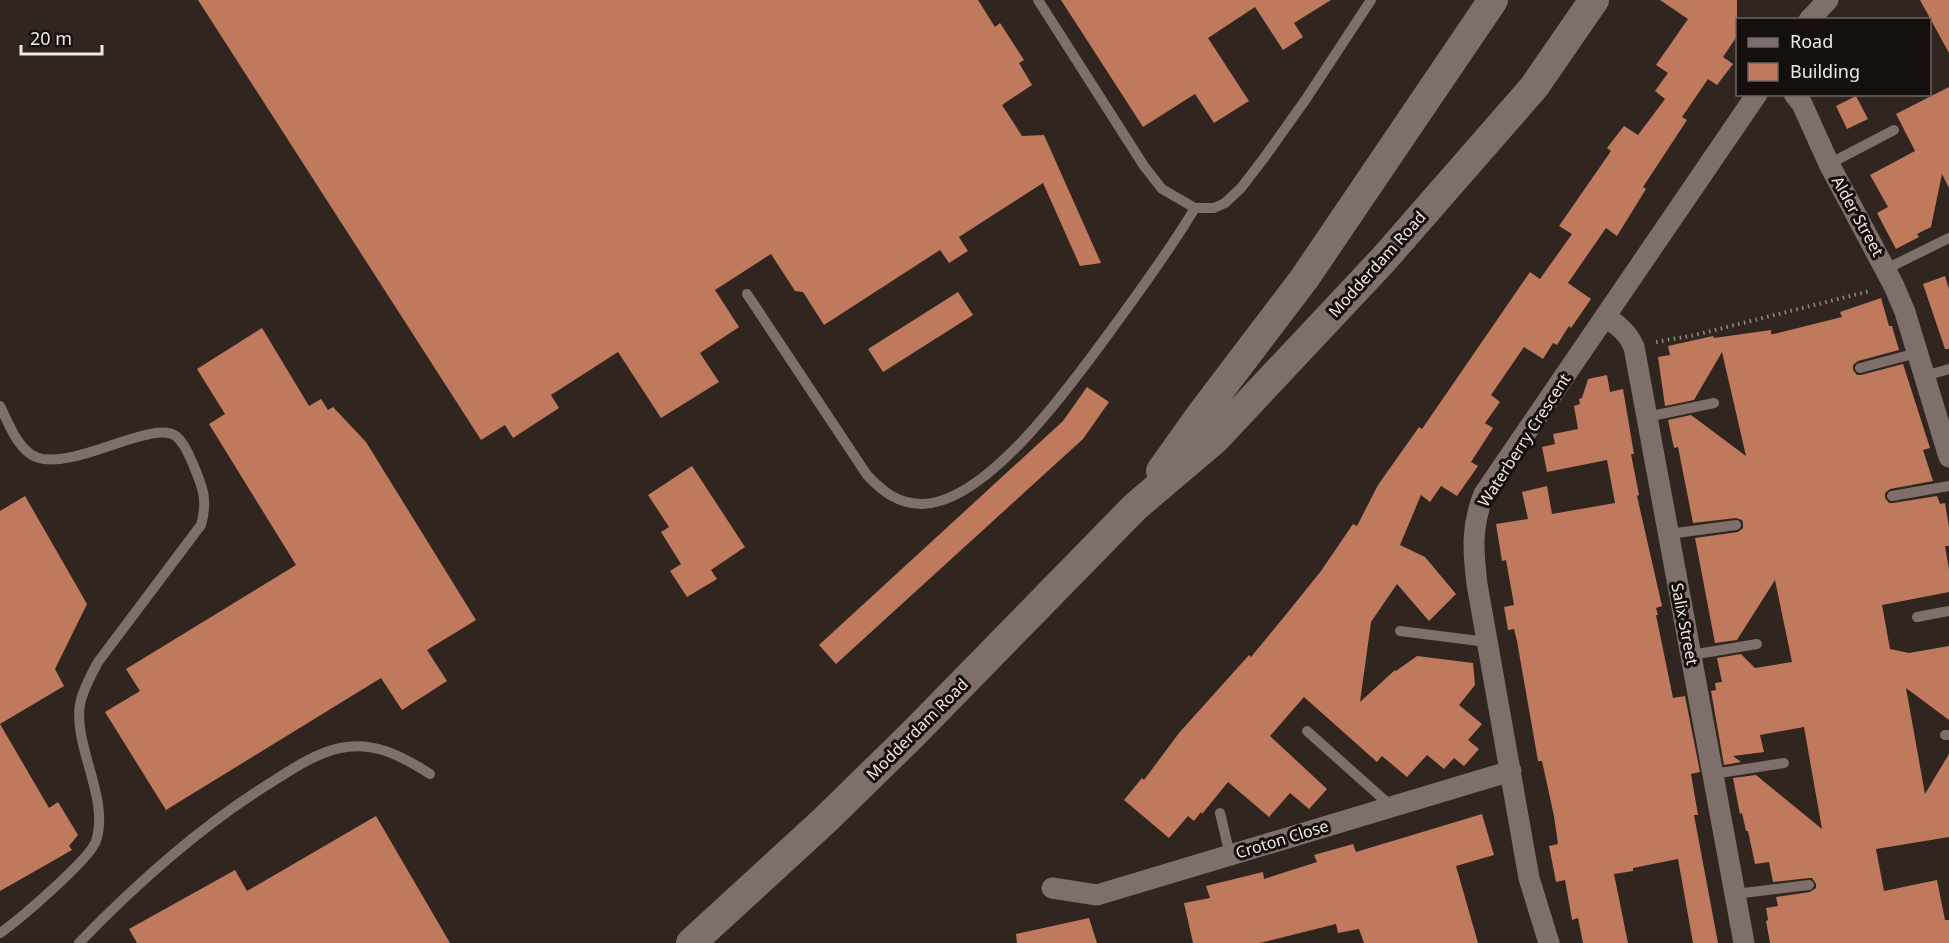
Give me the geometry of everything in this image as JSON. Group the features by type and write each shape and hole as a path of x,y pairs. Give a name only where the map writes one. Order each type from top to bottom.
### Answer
{"street":[{"name":"Modderdam Road","path":"1135,507 1203,412 1304,279 1493,0"},
{"name":"Modderdam Road","path":"694,941 912,735 1135,507 1215,439 1383,260 1534,87 1594,0"},
{"path":"1811,18 1828,0"},
{"name":"Waterberry Crescent","path":"1549,943 1529,878 1487,642 1474,562 1473,538 1477,511 1484,494 1756,96"},
{"name":"Alder Street","path":"1796,96 1802,104 1829,164 1890,277 1925,376 1949,457"},
{"name":"Salix Street","path":"1606,317 1622,328 1634,347 1744,943"},
{"name":"Croton Close","path":"1052,888 1097,895 1510,771"}],"lane":[{"path":"1038,0 1144,166 1162,189 1195,208 1214,207 1226,203 1241,189 1306,99 1371,0"},
{"name":"Alder Street","path":"1829,164 1894,130"},
{"path":"747,294 867,475 882,491 895,498 923,504 954,495 978,480 1041,422 1161,263 1195,208"},
{"name":"Alder Street","path":"1890,277 1949,238"},
{"path":"1860,368 1917,353"},
{"path":"1925,376 1949,369"},
{"path":"1647,417 1714,403"},
{"path":"0,405 23,447 36,457 53,459 77,457 148,434 165,431 176,435 185,447 205,495 205,511 201,525 99,662 88,681 80,705 81,734 97,805 99,825 96,842 83,861 0,933"},
{"path":"1892,496 1949,486"},
{"path":"1669,534 1736,525"},
{"path":"1917,617 1949,611"},
{"path":"1400,631 1487,642"},
{"path":"1691,655 1757,644"},
{"path":"1307,731 1391,807"},
{"path":"80,943 158,868 213,821 303,762 341,748 374,748 402,756 430,774"},
{"path":"1713,774 1784,763"},
{"path":"1220,813 1230,855"},
{"path":"1735,894 1809,885"}],"path":[{"path":"1634,347 1660,340 1695,335 1890,277"}],"building":[{"path":"198,0 978,0 995,27 1000,23 1024,60 1019,63 1032,85 1002,105 1022,136 1044,135 1101,263 1080,266 1043,183 959,237 968,251 949,263 940,250 824,325 803,292 795,291 771,254 715,290 739,327 700,353 719,382 661,418 618,352 551,395 559,408 513,438 505,425 481,440"},
{"path":"1061,0 1331,0 1294,23 1303,37 1283,50 1255,7 1208,38 1249,101 1214,123 1195,94 1143,127"},
{"path":"1660,0 1737,0 1736,38 1723,57 1733,64 1717,85 1708,79 1682,117 1687,120 1643,187 1646,189 1617,236 1606,228 1568,283 1591,299 1571,328 1569,326 1557,345 1553,343 1543,359 1524,347 1491,395 1500,402 1485,423 1493,428 1471,462 1478,466 1457,496 1441,486 1430,502 1421,495 1400,545 1425,557 1456,594 1429,621 1397,584 1371,622 1360,702 1395,670 1417,656 1473,663 1475,685 1459,705 1482,724 1468,740 1479,749 1464,766 1454,758 1444,769 1427,755 1407,777 1382,756 1377,762 1304,697 1270,736 1327,789 1309,809 1290,793 1269,817 1228,782 1202,814 1201,812 1194,821 1188,816 1169,838 1124,800 1142,778 1144,780 1179,733 1249,655 1251,657 1321,571 1353,524 1357,526 1378,485 1419,427 1422,429 1530,272 1540,279 1572,234 1559,226 1611,151 1607,148 1624,126 1638,135 1665,99 1655,91 1668,73 1656,65 1688,19"},
{"path":"1920,0 1949,0 1949,53 1931,18"},
{"path":"1949,87 1949,188 1942,174 1931,227 1917,234 1919,237 1896,249 1877,213 1888,207 1870,175 1915,151 1896,114"},
{"path":"1856,96 1868,119 1847,129 1836,106"},
{"path":"1945,276 1949,289 1949,349 1945,349 1923,284"},
{"path":"958,292 973,315 883,372 868,349"},
{"path":"1881,298 1899,350 1858,361 1853,365 1853,370 1857,375 1861,375 1903,364 1930,448 1923,450 1933,481 1890,489 1885,493 1885,498 1889,503 1893,503 1937,496 1940,504 1945,503 1949,527 1949,546 1945,546 1949,569 1949,592 1882,605 1890,649 1909,653 1949,646 1949,720 1906,688 1925,794 1949,754 1949,837 1876,849 1884,891 1937,880 1945,920 1949,920 1949,943 1770,943 1766,908 1778,906 1776,897 1810,892 1816,888 1816,884 1812,878 1773,882 1769,862 1755,864 1748,831 1746,831 1742,813 1740,814 1733,778 1756,775 1822,829 1804,727 1760,735 1764,752 1733,756 1741,762 1724,765 1711,691 1716,690 1715,683 1722,682 1717,658 1741,654 1755,668 1792,662 1775,580 1737,640 1715,643 1695,538 1738,532 1743,528 1743,523 1742,520 1736,518 1693,523 1678,447 1674,448 1668,420 1691,415 1746,456 1722,352 1694,400 1665,406 1658,357 1670,355 1668,346 1713,336 1714,338 1771,330 1771,334 1774,334 1842,317 1840,312"},
{"path":"262,328 309,406 321,399 328,410 333,407 366,442 476,620 427,650 447,681 402,710 381,678 166,810 105,712 140,691 126,669 296,565 209,424 225,414 197,369"},
{"path":"1607,375 1610,392 1623,389 1634,454 1631,454 1639,495 1637,496 1662,606 1656,608 1658,615 1656,615 1673,698 1685,696 1700,772 1691,774 1698,815 1694,815 1718,943 1693,943 1678,859 1614,874 1628,943 1583,943 1578,918 1572,920 1565,880 1556,882 1549,846 1558,844 1554,816 1542,761 1538,761 1517,641 1514,629 1508,630 1504,607 1514,605 1506,560 1502,561 1496,524 1528,519 1522,492 1547,486 1552,514 1615,503 1607,460 1547,472 1542,447 1555,444 1553,434 1578,429 1574,406 1580,404 1579,399 1582,398 1588,379"},
{"path":"1087,387 1109,402 1083,439 836,664 819,645 1063,421"},
{"path":"692,466 745,547 711,570 717,579 687,597 670,571 681,564 661,532 669,527 648,495"},
{"path":"25,496 87,604 55,669 64,686 0,724 0,511"},
{"path":"0,724 49,808 58,802 78,835 69,846 72,850 0,891"},
{"path":"1482,814 1494,855 1456,866 1478,943 1364,943 1359,929 1338,933 1336,924 1260,943 1193,943 1184,903 1210,898 1206,886 1263,872 1264,879 1317,862 1314,855 1353,844 1356,852"},
{"path":"376,816 450,943 137,943 129,929 235,870 247,891"},
{"path":"1089,918 1097,943 1017,943 1016,934"}]}
